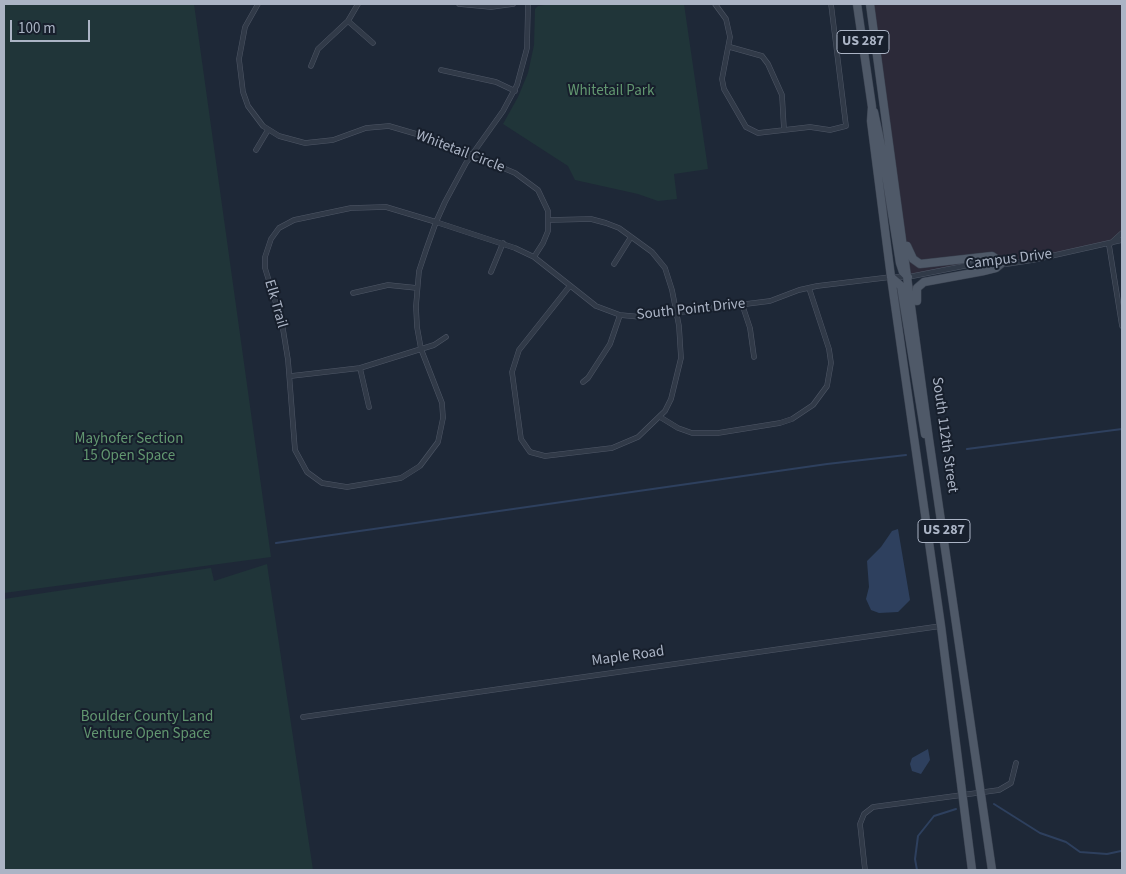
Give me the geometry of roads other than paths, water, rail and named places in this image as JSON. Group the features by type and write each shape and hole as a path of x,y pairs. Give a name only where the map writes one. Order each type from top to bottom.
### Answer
{"main road":[{"name":"South 112th Street","path":"857,4 872,107 871,121 891,277 941,626 972,870"},
{"name":"South 112th Street","path":"870,4 992,870"},
{"path":"872,107 882,150 900,263 903,272 908,277"},
{"path":"891,277 902,286 923,426 925,435 930,439 932,434 916,293 918,288 924,282 984,271 996,268 1002,263 992,256 920,264 912,257 903,238"},
{"name":"Maple Road","path":"941,626 957,624"}],"street":[{"name":"Whitetail Circle","path":"258,4 245,27 241,42 240,76 248,106 254,117 268,130 291,141 320,142 366,128 388,126 437,140 532,183 543,197 549,220"},
{"path":"310,66 318,49 348,21 358,4"},
{"path":"459,4 483,7 513,4"},
{"path":"422,349 416,316 416,288 420,271 436,222 445,202 472,155 515,91 527,48 528,4"},
{"path":"715,4 726,19 729,27 730,47 723,82 729,100 744,124 758,132 810,127 830,130 844,128 847,123 831,4"},
{"path":"348,21 373,43"},
{"path":"730,47 756,54 768,64 782,96 784,130"},
{"path":"441,70 496,82 515,91"},
{"path":"256,150 268,130"},
{"name":"Elk Trail","path":"422,349 442,403 442,429 432,453 412,472 394,480 347,488 331,486 306,472 299,462 293,441 291,376 282,323 265,268 267,246 276,231 294,220 368,206 386,208 436,222"},
{"path":"534,257 543,243 549,220 591,219 620,228 652,252 665,268 677,313 681,341 680,367 671,399 660,417 638,437 612,448 545,456 530,452 524,446 521,439 512,381 514,360 534,329 569,287"},
{"name":"South Point Drive","path":"436,222 503,244 534,257 569,287 596,306 620,315 641,317 677,313 770,300 809,288 891,277 908,277"},
{"path":"1122,234 1110,245 1122,326"},
{"path":"614,264 631,237"},
{"name":"Campus Drive","path":"908,277 974,264 1033,260 1110,245 1122,240"},
{"path":"491,272 503,244"},
{"path":"353,293 388,285 416,288"},
{"path":"660,417 678,428 692,432 718,433 780,423 804,413 813,405 827,386 830,363 829,349 809,288"},
{"path":"742,304 750,328 754,357"},
{"path":"583,382 588,378 610,344 620,315"},
{"path":"291,376 360,368 422,349 446,337"},
{"path":"360,368 369,407"},
{"name":"Maple Road","path":"303,717 941,626"},
{"path":"865,870 860,829 862,819 868,811 879,805 981,794 999,790 1009,785 1013,779 1016,763"}],"water":[{"path":"898,529 910,600 898,612 879,613 871,610 866,599 869,587 867,561 881,547 892,531"},
{"path":"928,749 930,760 921,774 912,771 910,764 912,758"}],"waterway":[{"path":"967,449 1122,429"},
{"path":"276,543 827,464 906,455"},
{"path":"994,804 1040,833 1066,842 1080,852 1107,854 1121,851"},
{"path":"917,870 915,859 918,836 934,816 956,809"}],"park label":[{"name":"Whitetail Park","path":"611,92"},
{"name":"Mayhofer Section 15 Open Space","path":"129,448"},
{"name":"Boulder County Land Venture Open Space","path":"147,726"}]}
